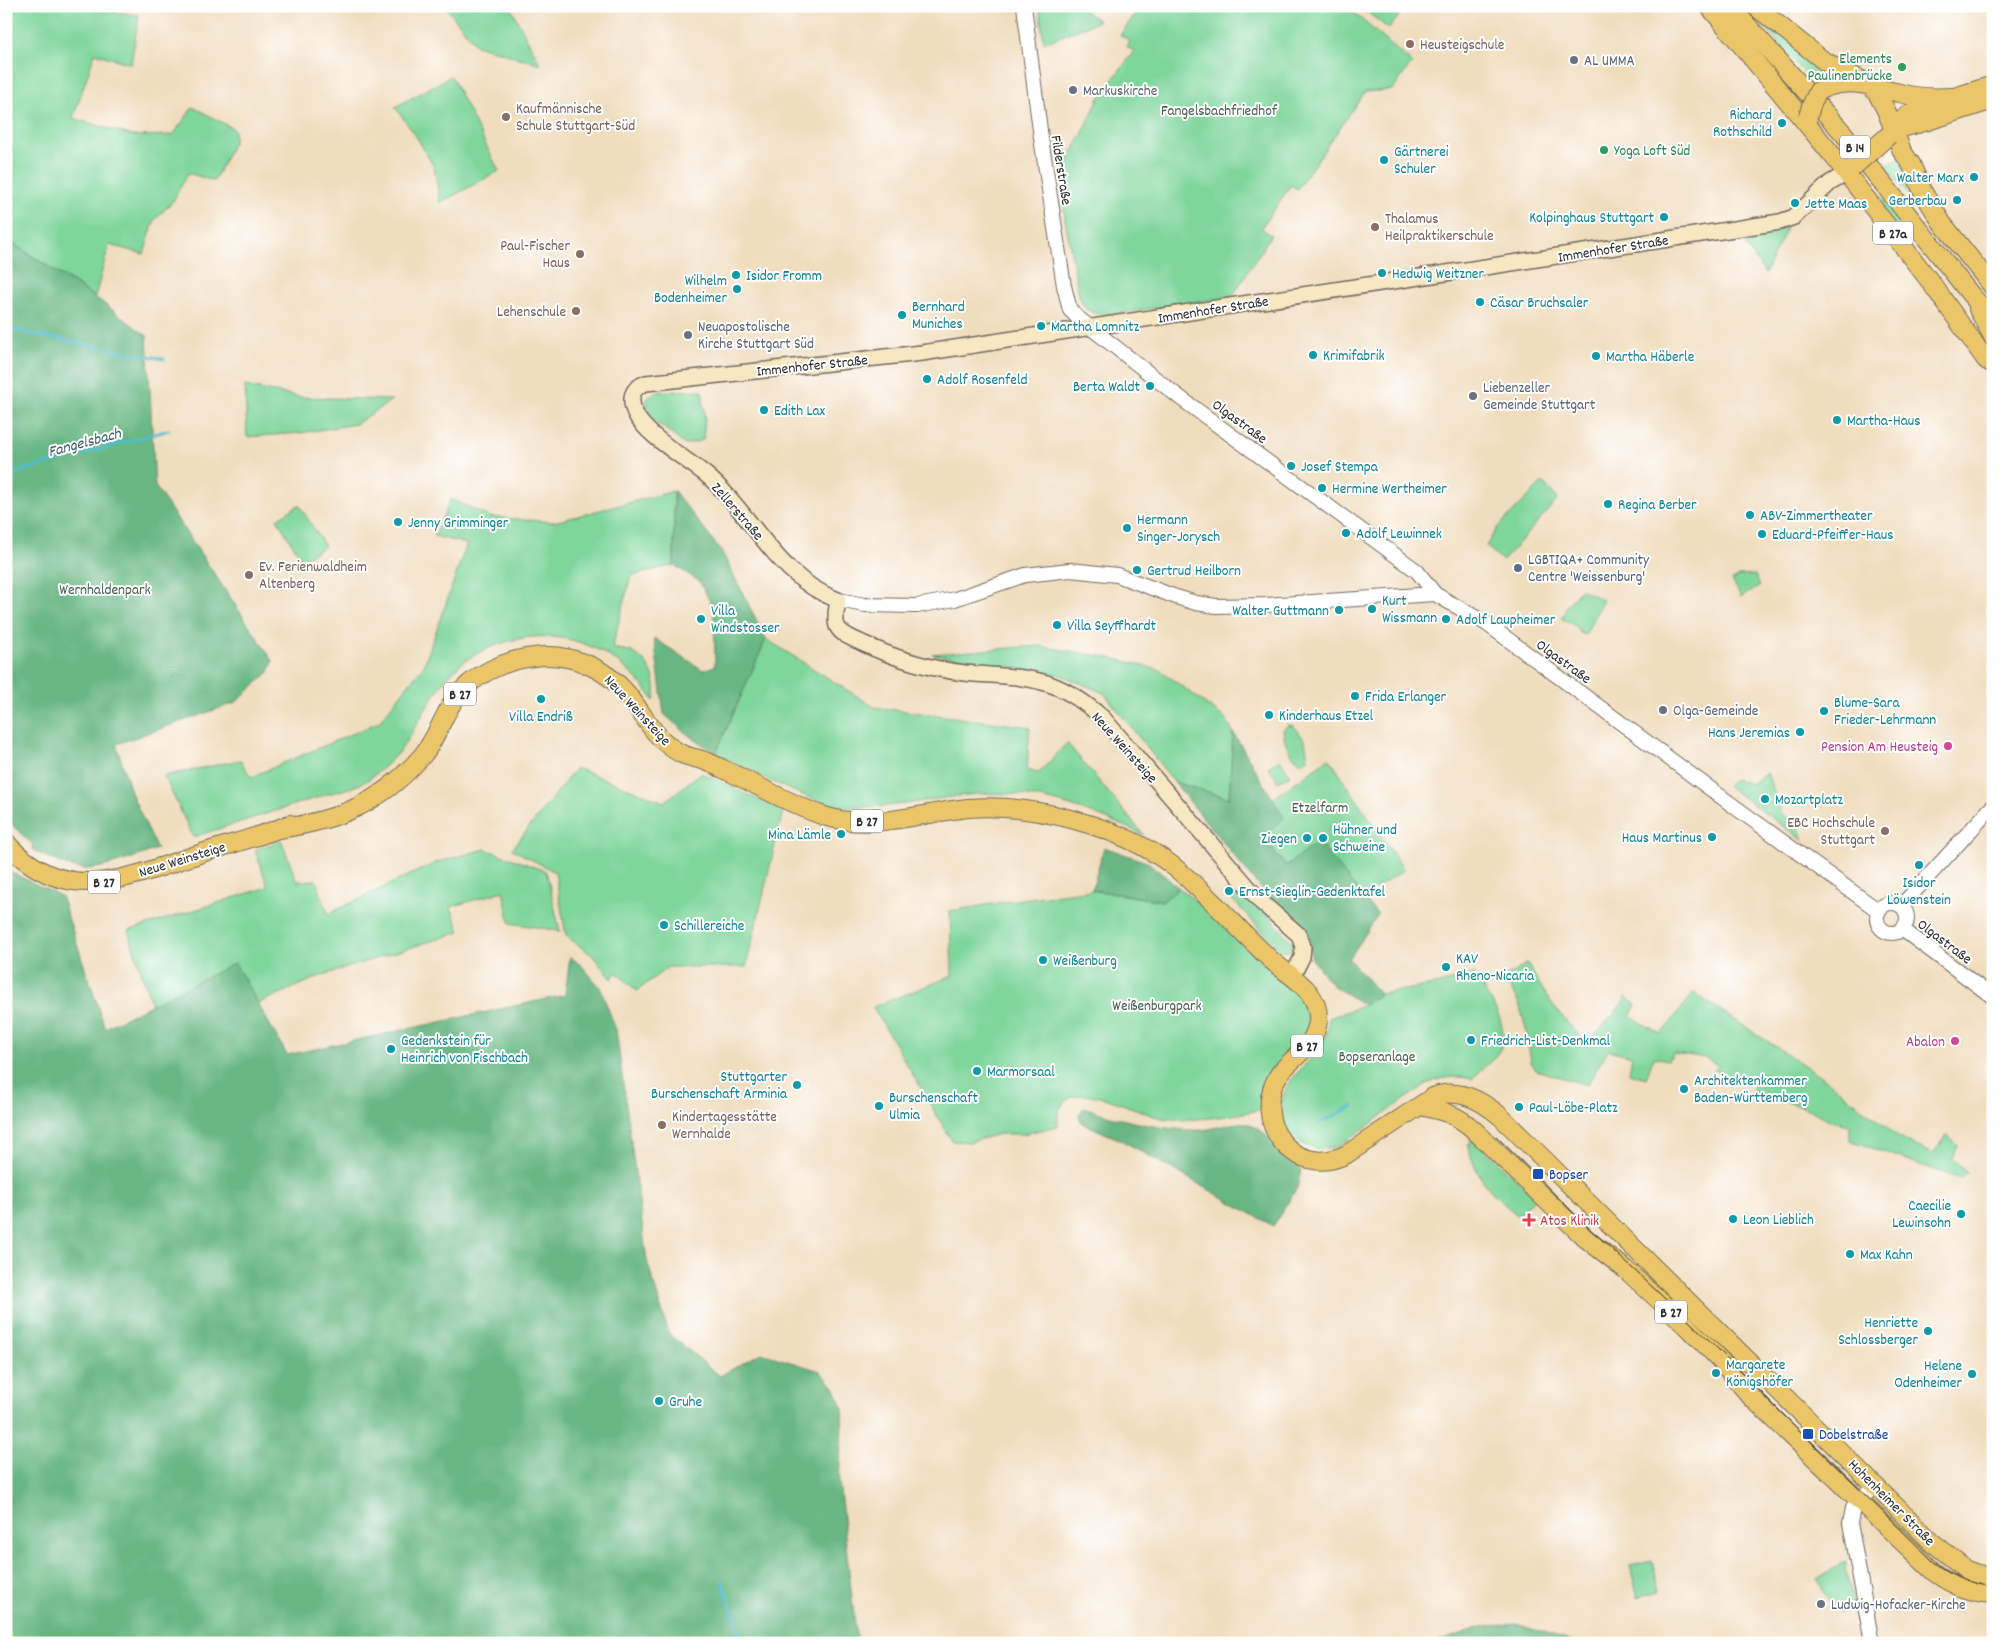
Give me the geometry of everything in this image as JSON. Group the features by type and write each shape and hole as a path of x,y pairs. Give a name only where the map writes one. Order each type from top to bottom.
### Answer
{"main road":[{"name":"B 27a","path":"1709,6 1811,124 1834,157 1850,171 1990,366"},
{"name":"B 14","path":"1730,6 1844,134 1971,295 1993,318"},
{"path":"1755,6 1824,61 1869,84 1901,94 1931,110"},
{"path":"1811,124 1810,106 1836,68"},
{"path":"1822,87 1848,82 1869,84 1879,97 1892,132 1911,164 1923,192 1942,223 1993,287"},
{"path":"1911,164 1911,147 1914,138 1931,110 1951,97 1993,85"},
{"path":"1830,183 1850,171 1892,132 1907,115 1993,100"},
{"path":"1830,183 1834,172 1834,157"},
{"name":"Immenhofer Straße","path":"633,391 638,386 646,383 922,354 1780,222 1794,217 1830,183"},
{"name":"B 14","path":"1971,295 1993,336"},
{"name":"Zellerstraße","path":"633,391 632,402 636,415 646,430 727,493 783,564 814,589 838,600"},
{"name":"Neue Weinsteige","path":"6,842 18,855 43,872 62,880 91,883 113,881 279,829 312,824 356,809 382,794 404,776 425,753 455,699 468,685 483,674 498,667 534,657 554,656 571,659 603,672 617,683 631,699 656,734 680,753 704,760 808,809 827,816 850,821 875,821 966,808 989,807 1042,812 1084,823 1119,836 1170,864 1219,907 1272,961 1292,977 1302,957 1303,947 1299,935 1260,902 1103,718 1078,698 1051,684 1019,678 962,673 915,663 867,645 846,635 838,628 836,620 838,600"},
{"name":"Hohenheimer Straße","path":"1292,977 1308,990 1313,997 1318,1020 1313,1038 1285,1067 1272,1088 1269,1113 1276,1133 1283,1143 1297,1155 1308,1160 1332,1160 1347,1154 1400,1117 1433,1097 1449,1093 1470,1096 1483,1102 1955,1562 1977,1575 1993,1580"},
{"name":"Hohenheimer Straße","path":"1420,1106 1445,1111 1456,1116 1475,1131 1585,1238 1624,1269 1687,1326 1736,1378 1751,1397 1859,1501 1946,1581 1973,1592 1993,1594"}],"street":[{"name":"Filderstraße","path":"1024,6 1041,138 1064,286 1070,310 1090,328"},
{"name":"Olgastraße","path":"1090,328 1179,397 1417,571 1435,594 1487,624 1746,816 1879,910"},
{"path":"838,600 865,605 917,606 955,599 1025,575 1070,570 1118,575 1176,598 1216,606 1265,605 1435,594"},
{"path":"1901,906 1993,806"},
{"path":"1897,903 1901,906 1907,914 1907,920 1902,929 1890,932 1882,929 1877,920 1879,910 1886,904 1897,903"},
{"name":"Olgastraße","path":"1902,929 1993,997"},
{"path":"1872,1643 1851,1531 1851,1514 1859,1501 1875,1485"}],"green space":[{"path":"9,6 66,6 139,15 131,64 95,53 73,118 133,136 173,135 193,107 234,129 234,141 214,181 188,173 173,201 154,221 144,254 109,245 95,297 6,239 6,12"},
{"path":"445,6 510,6 540,64 476,45"},
{"path":"1039,6 1078,6 1099,21 1044,43"},
{"name":"Fangelsbachfriedhof","path":"1141,6 1346,6 1412,63 1392,90 1365,92 1297,189 1291,185 1261,228 1271,235 1232,297 1115,314 1097,314 1086,309 1079,296 1065,219 1061,172 1085,129 1099,98 1134,51 1127,47 1130,41 1120,35"},
{"path":"1359,6 1406,6 1389,29"},
{"path":"1746,6 1749,6 1825,71 1814,84"},
{"path":"451,76 499,171 440,203 434,167 416,136 395,107"},
{"path":"1899,158 1920,203 1917,206 1885,165"},
{"path":"1868,180 1902,223 1908,234 1902,237 1862,185"},
{"path":"1785,228 1786,230 1765,273 1739,236"},
{"name":"Wernhaldenpark","path":"6,239 95,297 147,336 155,486 273,661 269,672 235,703 116,744 132,795 157,849 121,862 92,869 71,867 33,850 32,844 11,824 6,813 6,644 8,631 6,629"},
{"path":"245,386 299,397 392,400 356,424 300,433 247,437"},
{"path":"702,390 705,417 703,440 685,445 648,415 646,400 654,392"},
{"path":"1543,482 1558,499 1503,561 1486,546 1498,527"},
{"path":"674,491 674,565 631,576 612,648 631,652 648,666 654,679 654,701 640,682 623,667 605,654 586,644 565,639 543,637 520,639 497,645 469,658 443,682 402,748 385,766 366,781 350,788 193,837 164,776 240,760 251,777 379,722 424,665 467,544 434,536 451,499 490,517 554,522"},
{"path":"674,491 722,552 766,639 716,753 692,738 664,714 654,638 703,670 715,666 714,609 700,582 674,565"},
{"path":"299,505 325,546 302,560 277,519"},
{"path":"1755,575 1760,586 1741,597 1732,580 1738,576"},
{"path":"1580,589 1603,600 1585,635 1580,633 1577,627 1561,618 1566,611 1564,610"},
{"path":"766,639 874,707 1030,727 1027,770 1039,773 1067,743 1144,835 1083,810 1042,798 1021,795 977,794 878,807 841,807 793,791 716,753"},
{"path":"1039,646 1112,658 1160,670 1226,719 1233,732 1229,798 1174,782 1104,693 1060,675 932,654"},
{"path":"1288,725 1294,726 1305,740 1308,758 1301,763 1293,756 1286,744 1283,730"},
{"path":"1233,732 1284,818 1263,839 1286,866 1318,842 1378,915 1349,959 1380,994 1364,1005 1332,985 1312,959 1307,935 1255,882 1174,782 1229,798"},
{"name":"Etzelfarm","path":"1329,758 1404,870 1363,897 1318,843 1286,866 1263,839 1284,818 1272,799"},
{"path":"1280,759 1290,775 1278,782 1268,767"},
{"path":"576,768 664,802 701,773 783,811 746,967 668,967 637,991 616,972 612,979 592,955 566,936 555,872 512,849"},
{"path":"1767,773 1782,814 1797,824 1804,841 1727,786 1734,779 1751,784"},
{"path":"281,840 297,881 316,880 328,914 435,863 485,849 546,871 560,931 510,923 503,891 451,907 460,932 320,976 257,1004 235,964 152,1005 128,931 268,887 255,850"},
{"path":"1104,847 1149,863 1179,888 1163,901 1092,890"},
{"path":"6,870 61,896 105,1028 235,963 287,1055 565,995 570,957 580,964 600,987 616,1030 647,1261 669,1334 720,1376 761,1353 820,1371 834,1387 843,1407 839,1482 857,1643 6,1643"},
{"path":"1238,881 1292,942 1290,950 1286,952 1281,951 1225,892"},
{"name":"Weißenburgpark","path":"1179,888 1210,912 1274,973 1297,989 1307,999 1311,1028 1266,1082 1260,1110 1214,1117 1168,1119 1109,1100 1093,1096 1079,1096 1067,1100 1059,1111 1058,1126 1023,1134 999,1134 970,1142 952,1141 873,1007 952,976 950,911 1092,890 1163,901"},
{"path":"1528,963 1540,986 1554,1006 1587,1043 1615,1013 1626,997 1636,1005 1630,1016 1661,1034 1694,993 1828,1081 1904,1141 1933,1154 1947,1135 1958,1146 1952,1158 1967,1172 1960,1179 1850,1140 1850,1126 1828,1119 1802,1106 1753,1093 1754,1082 1714,1070 1719,1066 1706,1058 1674,1053 1668,1060 1654,1057 1646,1078 1629,1073 1632,1056 1608,1050 1587,1085 1536,1070 1531,1062 1526,1029 1519,1003 1504,978"},
{"name":"Bopseranlage","path":"1474,974 1500,1018 1503,1038 1501,1047 1496,1055 1472,1079 1448,1078 1425,1085 1341,1145 1329,1148 1311,1147 1299,1142 1292,1135 1286,1127 1282,1115 1284,1092 1289,1083 1324,1041 1329,1018 1364,1005 1380,994 1439,984"},
{"path":"1087,1108 1127,1120 1173,1129 1200,1130 1236,1123 1252,1125 1267,1136 1301,1170 1297,1188 1273,1226 1123,1141 1082,1123 1079,1116 1083,1109"},
{"path":"1473,1139 1536,1197 1518,1216 1493,1193 1481,1177 1471,1158 1468,1146"},
{"path":"1652,1561 1660,1591 1638,1597 1630,1566"},
{"path":"1845,1561 1853,1611 1839,1613 1816,1580"},
{"path":"1516,1624 1580,1643 1435,1643 1481,1627"}],"waterway":[{"path":"6,329 164,359"},
{"name":"Fangelsbach","path":"6,475 169,430"},
{"path":"1320,1123 1353,1106"},
{"path":"722,1580 743,1643"}],"tram line":[{"path":"1496,1136 1586,1225 1706,1337 1934,1562 1962,1579 1993,1587"}],"place":[{"name":"Heusteigschule","path":"1410,44"},
{"name":"AL UMMA","path":"1574,60"},
{"name":"Elements Paulinenbrücke","path":"1902,67"},
{"name":"Markuskirche","path":"1073,90"},
{"name":"Kaufmännische Schule Stuttgart-Süd","path":"506,117"},
{"name":"Richard Rothschild","path":"1782,123"},
{"name":"Yoga Loft Süd","path":"1604,150"},
{"name":"Gärtnerei Schuler","path":"1384,160"},
{"name":"Walter Marx","path":"1974,177"},
{"name":"Gerberbau","path":"1957,200"},
{"name":"Jette Maas","path":"1795,203"},
{"name":"Kolpinghaus Stuttgart","path":"1664,217"},
{"name":"Thalamus Heilpraktikerschule","path":"1375,227"},
{"name":"Paul-Fischer Haus","path":"580,254"},
{"name":"Hedwig Weitzner","path":"1382,273"},
{"name":"Isidor Fromm","path":"736,275"},
{"name":"Wilhelm Bodenheimer","path":"737,289"},
{"name":"Cäsar Bruchsaler","path":"1480,302"},
{"name":"Lehenschule","path":"576,311"},
{"name":"Bernhard Muniches","path":"902,315"},
{"name":"Martha Lomnitz","path":"1041,326"},
{"name":"Neuapostolische Kirche Stuttgart Süd","path":"688,335"},
{"name":"Krimifabrik","path":"1313,355"},
{"name":"Martha Häberle","path":"1596,356"},
{"name":"Adolf Rosenfeld","path":"927,379"},
{"name":"Berta Waldt","path":"1150,386"},
{"name":"Liebenzeller Gemeinde Stuttgart","path":"1473,396"},
{"name":"Edith Lax","path":"764,410"},
{"name":"Martha-Haus","path":"1837,420"},
{"name":"Josef Stempa","path":"1291,466"},
{"name":"Hermine Wertheimer","path":"1322,488"},
{"name":"Regina Berber","path":"1608,504"},
{"name":"ABV-Zimmertheater","path":"1750,515"},
{"name":"Jenny Grimminger","path":"398,522"},
{"name":"Hermann Singer-Jorysch","path":"1127,528"},
{"name":"Adolf Lewinnek","path":"1346,533"},
{"name":"Eduard-Pfeiffer-Haus","path":"1762,534"},
{"name":"LGBTIQA+ Community Centre 'Weissenburg'","path":"1518,568"},
{"name":"Gertrud Heilborn","path":"1137,570"},
{"name":"Ev. Ferienwaldheim Altenberg","path":"249,575"},
{"name":"Kurt Wissmann","path":"1372,609"},
{"name":"Walter Guttmann","path":"1339,610"},
{"name":"Villa Windstosser","path":"701,619"},
{"name":"Adolf Laupheimer","path":"1446,619"},
{"name":"Villa Seyffhardt","path":"1057,625"},
{"name":"Frida Erlanger","path":"1355,696"},
{"name":"Villa Endriß","path":"541,699"},
{"name":"Olga-Gemeinde","path":"1663,710"},
{"name":"Blume-Sara Frieder-Lehrmann","path":"1824,711"},
{"name":"Kinderhaus Etzel","path":"1269,715"},
{"name":"Hans Jeremias","path":"1800,732"},
{"name":"Pension Am Heusteig","path":"1948,746"},
{"name":"Mozartplatz","path":"1765,799"},
{"name":"EBC Hochschule Stuttgart","path":"1885,831"},
{"name":"Mina Lämle","path":"841,834"},
{"name":"Haus Martinus","path":"1712,837"},
{"name":"Ziegen","path":"1307,838"},
{"name":"Hühner und Schweine","path":"1323,838"},
{"name":"Isidor Löwenstein","path":"1919,865"},
{"name":"Ernst-Sieglin-Gedenktafel","path":"1229,891"},
{"name":"Schillereiche","path":"664,925"},
{"name":"Weißenburg","path":"1043,960"},
{"name":"KAV Rheno-Nicaria","path":"1446,967"},
{"name":"Friedrich-List-Denkmal","path":"1471,1040"},
{"name":"Abalon","path":"1955,1041"},
{"name":"Gedenkstein für Heinrich von Fischbach","path":"391,1049"},
{"name":"Marmorsaal","path":"977,1071"},
{"name":"Stuttgarter Burschenschaft Arminia","path":"797,1085"},
{"name":"Architektenkammer Baden-Württemberg","path":"1684,1089"},
{"name":"Burschenschaft Ulmia","path":"879,1106"},
{"name":"Paul-Löbe-Platz","path":"1519,1107"},
{"name":"Kindertagesstätte Wernhalde","path":"662,1125"},
{"name":"Bopser","path":"1538,1174"},
{"name":"Caecilie Lewinsohn","path":"1961,1214"},
{"name":"Leon Lieblich","path":"1733,1219"},
{"name":"Atos Klinik","path":"1529,1220"},
{"name":"Max Kahn","path":"1850,1254"},
{"name":"Henriette Schlossberger","path":"1928,1331"},
{"name":"Margarete Königshöfer","path":"1716,1373"},
{"name":"Helene Odenheimer","path":"1972,1374"},
{"name":"Gruhe","path":"659,1401"},
{"name":"Dobelstraße","path":"1808,1434"},
{"name":"Ludwig-Hofacker-Kirche","path":"1821,1604"}]}
